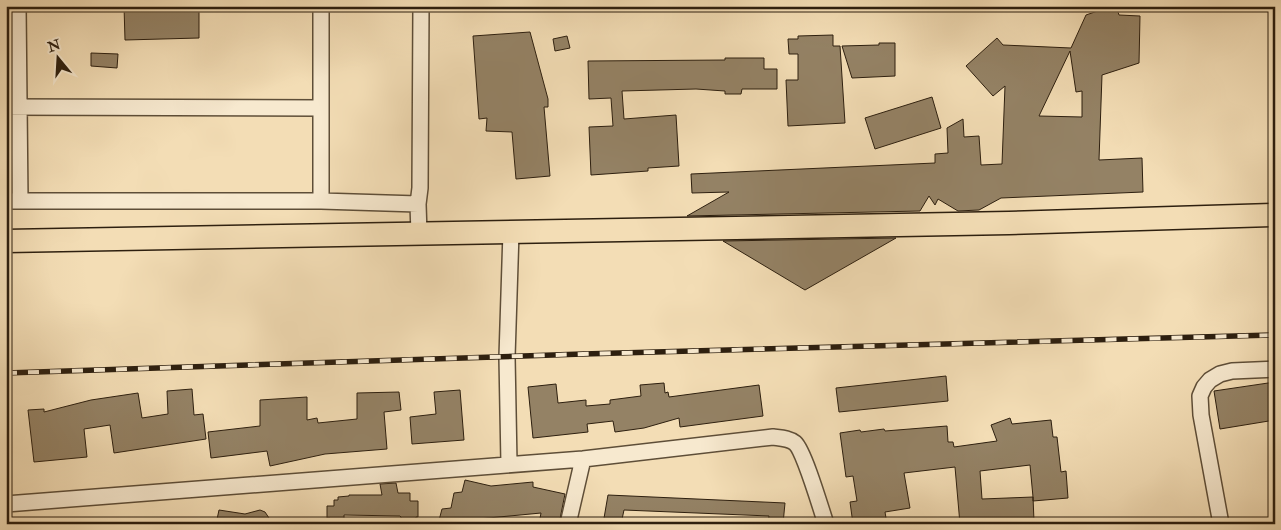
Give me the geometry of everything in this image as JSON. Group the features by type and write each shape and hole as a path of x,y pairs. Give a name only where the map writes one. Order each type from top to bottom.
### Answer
{"main road":[{"path":"6,241 1009,223 1275,215"}],"street":[{"path":"321,6 321,201"},
{"path":"419,234 420,6"},
{"path":"14,11 13,201 321,201 418,204"},
{"path":"13,107 321,108"},
{"path":"509,464 507,356 511,232"},
{"path":"1221,524 1200,415 1200,396 1210,380 1220,374 1232,371 1275,369"},
{"path":"6,504 583,459 773,437 788,438 797,444 826,524"},
{"path":"568,524 583,459"}],"building":[{"path":"124,6 199,6 199,38 125,40"},
{"path":"1116,6 1119,15 1140,16 1139,63 1102,75 1099,160 1142,158 1143,192 1001,198 979,210 958,211 938,199 935,205 929,196 920,211 687,216 729,192 692,193 691,174 935,163 935,154 948,153 947,128 963,119 964,137 979,136 981,165 1002,164 1005,86 993,96 966,66 997,38 1003,45 1071,48 1086,15","holes":["1070,51 1076,92 1082,91 1082,117 1039,116"]},
{"path":"530,32 548,99 548,107 544,107 550,176 516,179 512,132 486,131 487,118 479,119 473,36"},
{"path":"833,35 833,46 840,46 845,123 788,126 786,80 798,80 798,54 789,54 788,39 798,39 798,36"},
{"path":"567,36 570,48 555,51 553,39"},
{"path":"879,43 895,43 895,76 852,78 842,46 879,45"},
{"path":"91,53 118,54 117,68 91,66"},
{"path":"725,58 764,58 764,69 777,69 777,89 742,89 741,94 725,94 725,91 696,89 622,91 624,119 676,115 679,166 648,168 648,171 591,175 589,127 613,126 611,98 589,99 588,61 725,60"},
{"path":"932,97 941,128 875,149 865,118"},
{"path":"896,238 805,290 723,241"},
{"path":"946,376 948,401 839,412 836,388"},
{"path":"1275,382 1275,420 1220,429 1214,391"},
{"path":"664,383 665,393 668,392 669,397 759,385 763,416 680,427 679,418 644,428 615,432 613,421 587,424 588,432 533,438 528,387 556,384 558,403 586,400 586,406 610,404 610,400 641,396 640,385"},
{"path":"192,389 194,415 203,414 206,439 114,453 110,425 84,429 87,457 34,462 28,410 44,409 44,412 91,400 138,393 142,418 168,414 167,391"},
{"path":"460,390 464,440 412,444 410,417 436,414 434,392"},
{"path":"399,392 401,410 384,412 387,449 325,454 270,466 267,451 211,458 208,432 260,426 260,400 307,397 307,420 317,418 318,423 357,419 357,393"},
{"path":"1010,418 1012,424 1051,420 1053,437 1057,437 1061,472 1066,471 1068,498 1033,501 1034,521 960,524 955,467 904,473 910,508 885,512 887,524 853,524 850,502 857,501 853,476 846,477 840,433 860,430 861,432 884,429 885,431 947,426 948,442 953,442 954,447 997,441 991,425","holes":["1030,465 1033,497 982,499 980,471"]},
{"path":"465,480 491,486 533,482 533,487 565,494 559,524 539,524 541,513 478,519 478,524 438,524 442,509 451,508 454,493 462,492"},
{"path":"396,483 398,493 410,493 410,501 418,501 416,524 401,524 400,516 344,515 344,524 330,524 330,518 327,518 327,506 334,506 334,500 338,500 338,497 382,495 380,484"},
{"path":"608,495 785,503 783,524 768,524 769,516 624,510 621,524 603,524"},
{"path":"219,510 245,514 260,510 265,512 273,524 216,524"}],"railway":[{"path":"6,373 583,354 1275,335"}]}
